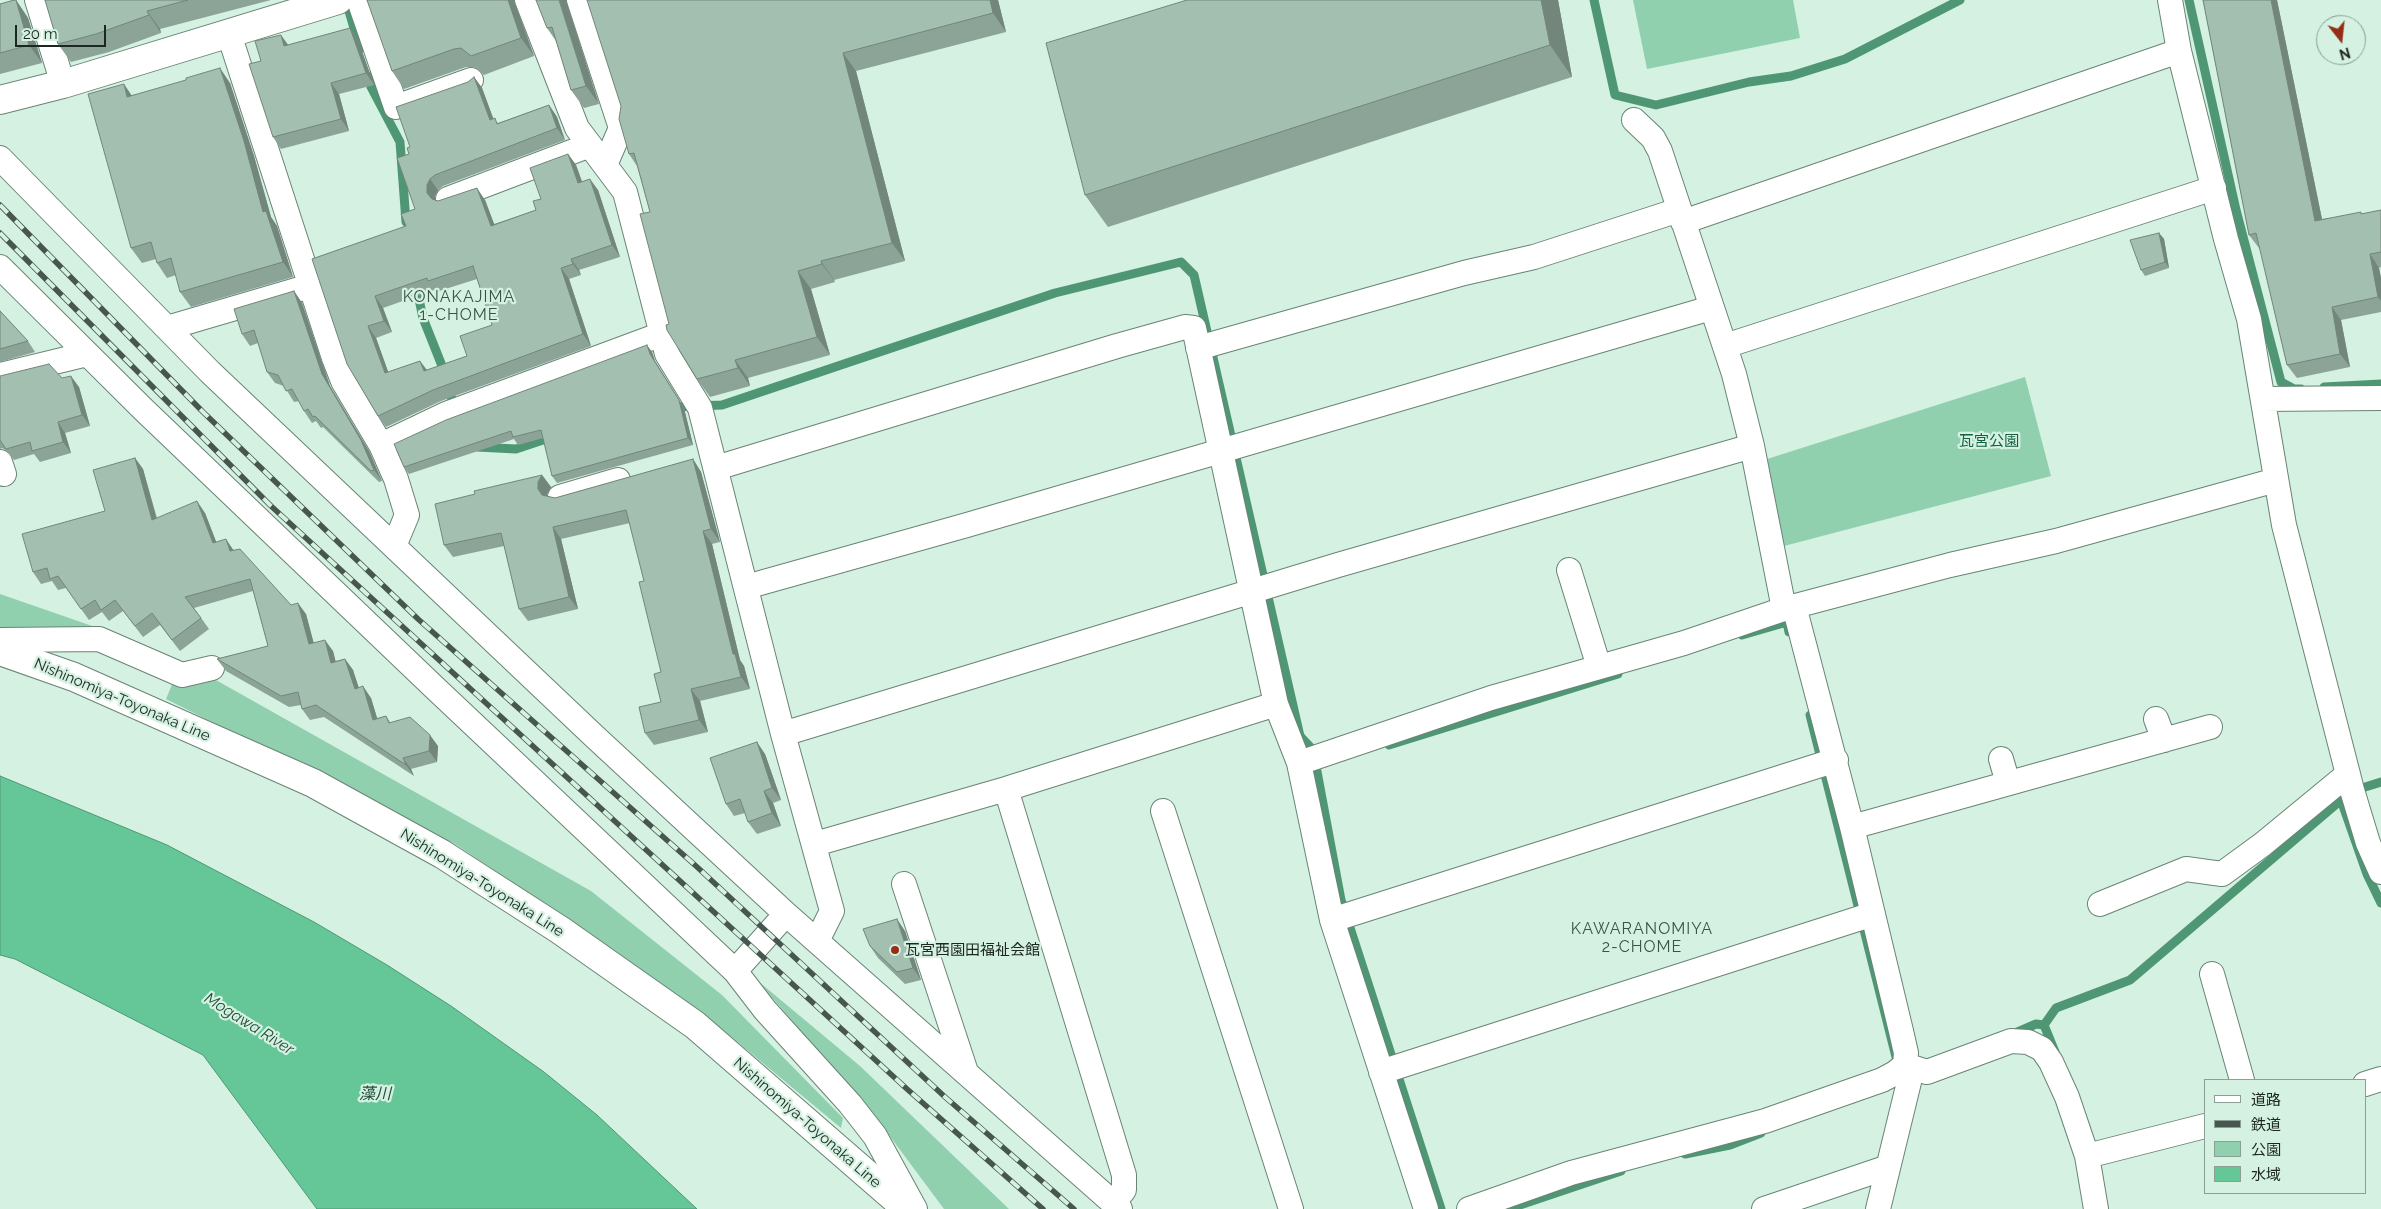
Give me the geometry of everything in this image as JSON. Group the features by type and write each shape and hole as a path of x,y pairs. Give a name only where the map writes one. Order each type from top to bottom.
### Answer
{"main road":[{"path":"0,100 63,84 229,34 305,5 338,0"},
{"name":"Nishinomiya-Toyonaka Line","path":"0,651 74,677 313,783 442,854 560,930 695,1024 907,1209"}],"street":[{"path":"37,0 63,84"},
{"path":"359,0 396,107 471,80"},
{"path":"527,0 577,128 625,192 667,354 700,408 707,461 746,586 782,734 832,911 817,941"},
{"path":"579,0 620,128 605,165"},
{"path":"2170,0 2179,51 2249,319 2276,480 2291,552 2348,774 2368,843 2381,872"},
{"path":"229,34 310,286 344,381 381,445 396,479 407,515 394,546"},
{"path":"1198,348 1464,273 1534,257 1681,216 2179,51"},
{"path":"1634,120 1653,138 1660,151 1736,382 1789,607 1836,760 1905,1046 1905,1065 1910,1078 1878,1209"},
{"path":"448,199 590,145"},
{"path":"0,158 167,328 594,736 786,914 1117,1206 1124,1190 1124,1175 1006,789"},
{"path":"1725,346 2214,188"},
{"path":"0,267 87,354 435,688 735,971 765,1010 850,1104 875,1136 915,1209"},
{"path":"167,328 310,286"},
{"path":"746,586 1712,308"},
{"path":"707,461 1185,327 1194,328 1276,704 1299,762 1332,920 1426,1209"},
{"path":"381,445 454,410 662,334"},
{"path":"0,375 87,354"},
{"path":"2263,399 2381,398"},
{"path":"782,734 1252,590 1752,446"},
{"path":"560,497 636,476"},
{"path":"1299,762 1491,698 1684,643 1789,607 1950,565 2056,541 2276,480"},
{"path":"1570,570 1599,667"},
{"path":"0,640 99,639 182,675 212,668"},
{"path":"814,844 1006,789 1276,704"},
{"path":"1852,827 2008,783 2160,730 2210,727"},
{"path":"2001,759 2008,783"},
{"path":"1332,920 1836,760"},
{"path":"2100,904 2186,869 2222,874 2263,844 2348,774"},
{"path":"1163,811 1291,1209"},
{"path":"904,884 966,1073"},
{"path":"735,971 786,914"},
{"path":"1381,1072 1873,914"},
{"path":"2212,974 2242,1079"},
{"path":"1905,1065 1927,1072 1942,1068 1993,1046 2011,1041 2028,1042 2042,1049 2051,1062 2067,1097 2087,1156 2096,1209"},
{"path":"1468,1209 1571,1173 1765,1121 1882,1080 1905,1065"},
{"path":"2366,1084 2381,1079"},
{"path":"2087,1156 2204,1126"},
{"path":"1764,1209 1888,1167"}],"green space":[{"path":"1633,0 1793,0 1800,38 1647,69"},
{"name":"瓦宮公園","path":"2025,377 2051,476 1784,546 1764,460"},
{"path":"0,594 98,628 92,635 0,627"},
{"path":"207,675 591,891 722,995 843,1118 841,1128 729,1035 615,951 455,844 166,699 173,682"},
{"path":"758,981 860,1066 1009,1209 944,1209 883,1127"}],"water":[{"name":"藻川","path":"0,776 167,845 314,922 387,965 451,1006 544,1072 597,1115 697,1209 317,1209 203,1055 15,959 0,955"}],"building":[{"path":"16,0 29,45 0,53 0,4"},
{"path":"45,0 188,0 147,11 149,15 96,34 58,44"},
{"path":"367,0 508,0 521,38 471,56 461,48 454,49 392,71"},
{"path":"536,0 559,0 586,86 571,90 552,27 547,28"},
{"path":"587,0 990,0 993,13 843,53 892,243 821,261 822,264 798,271 817,337 735,360 738,368 697,379 667,330 666,325 669,324 640,214 650,212 634,153 629,154 619,119 621,106"},
{"path":"1187,0 1541,0 1550,45 1085,195 1046,43"},
{"path":"2203,0 2271,0 2315,221 2381,210 2381,252 2370,254 2378,297 2332,307 2340,354 2287,365 2256,233 2249,235"},
{"path":"350,28 366,73 331,83 341,119 273,137 249,64 261,61 255,41 281,35 284,46"},
{"path":"220,68 244,141 263,212 266,211 283,262 180,292 171,258 157,263 151,242 131,248 88,94 124,84 127,97"},
{"path":"474,77 490,120 495,118 497,124 549,105 557,128 435,175 427,185 427,193 432,199 438,201 477,188 491,226 536,210 533,201 541,199 530,168 568,154 578,183 590,179 612,245 571,259 573,264 561,268 583,334 433,390 378,416 347,364 312,259 406,226 401,214 415,209 397,158 409,154 407,148 410,147 396,107 468,82","holes":["473,266 492,325 460,336 467,356 424,371 420,361 385,373 368,326 384,321 375,296 427,278 428,281"]},
{"path":"2159,233 2165,262 2141,270 2130,240"},
{"path":"294,291 322,374 361,440 374,470 371,471 315,416 313,417 308,409 304,411 292,389 286,391 278,375 267,372 254,330 242,334 234,309"},
{"path":"0,311 28,341 0,349"},
{"path":"647,345 650,354 679,400 688,438 552,476 541,430 513,437 511,431 404,467 394,444 446,420"},
{"path":"49,364 62,378 71,376 82,415 58,422 63,442 32,451 30,442 6,449 0,440 0,376"},
{"path":"135,458 152,520 197,501 213,543 226,539 230,551 240,549 291,605 298,603 309,644 325,640 331,663 345,659 355,689 363,686 373,720 386,716 389,723 410,717 430,735 429,751 403,758 406,765 316,705 302,709 298,692 281,696 217,659 268,646 250,579 185,597 201,618 172,640 152,613 135,626 115,600 101,610 95,600 81,609 58,576 50,579 47,568 33,572 22,534 105,511 93,470"},
{"path":"693,459 711,529 703,531 733,654 735,654 741,677 691,689 699,720 645,733 639,707 661,702 654,674 661,672 639,582 644,581 626,510 553,527 569,597 519,609 501,533 444,545 435,504 475,494 474,491 542,475 538,482 538,489 542,495 555,498"},
{"path":"757,742 772,788 764,791 772,813 748,822 740,799 726,804 710,758"},
{"path":"897,919 913,968 897,972 870,946 863,929"}],"waterway":[{"path":"360,49 349,11 380,0"},
{"path":"1594,0 1615,95 1656,105 1749,82 1791,76 1845,59 1960,0"},
{"path":"2189,0 2236,210 2281,382 2294,389 2301,389"},
{"path":"368,76 371,87 400,142 406,222"},
{"path":"673,407 722,405 1055,293 1181,262 1194,275 1300,736 1313,750 1341,900 1441,1209"},
{"path":"416,285 423,318 448,381 454,410"},
{"path":"2324,387 2381,384"},
{"path":"477,447 516,449 555,436"},
{"path":"1742,635 1787,622 1789,632"},
{"path":"1389,745 1618,674"},
{"path":"1810,715 1897,1061"},
{"path":"2044,1025 2056,1008 2130,980 2341,800 2362,788 2381,782"},
{"path":"2341,800 2367,874 2381,903"},
{"path":"2013,1034 2036,1024 2044,1025 2055,1052"},
{"path":"1685,1154 1730,1145 1761,1133"},
{"path":"1508,1209 1621,1171"}],"railway":[{"path":"0,205 203,412 418,619 696,866 945,1097 1074,1209"},
{"path":"0,233 271,506 907,1089 1043,1209"}],"place":[{"name":"瓦宮西園田福祉会館","path":"895,950"}],"district":[{"name":"KONAKAJIMA 1-CHOME","path":"459,306"},
{"name":"KAWARANOMIYA 2-CHOME","path":"1642,938"}],"water label":[{"name":"Mogawa River","path":"249,1024"}]}
